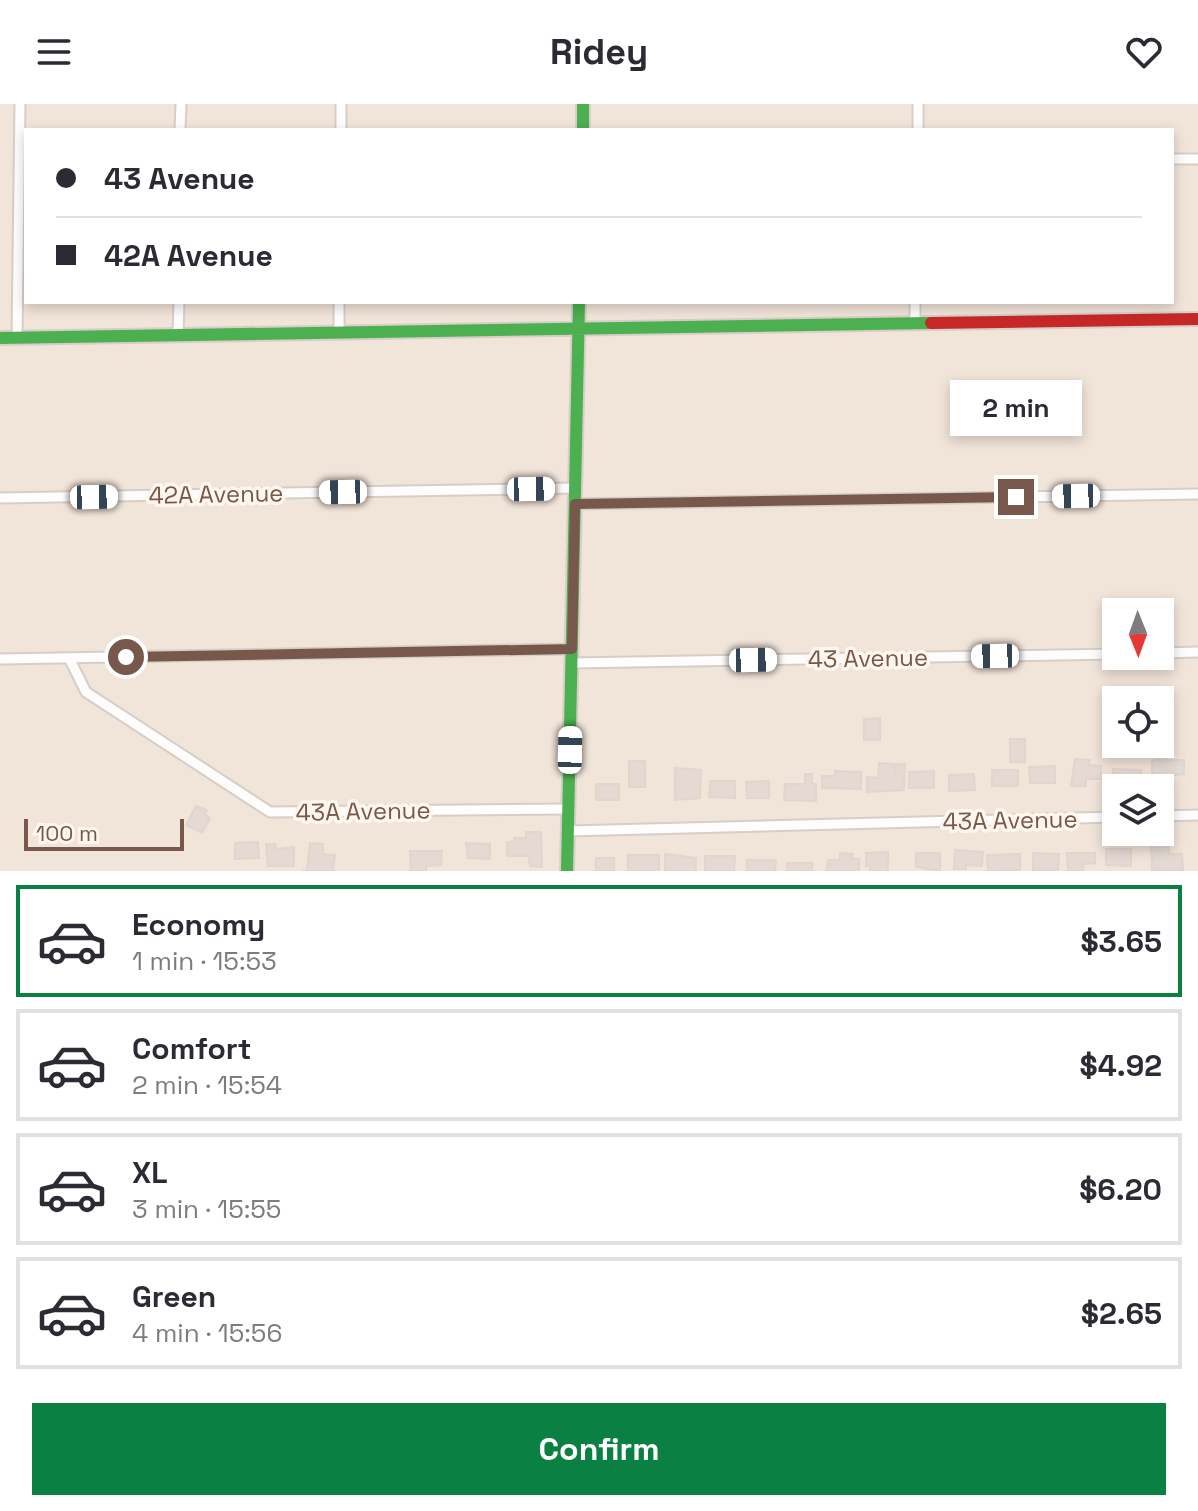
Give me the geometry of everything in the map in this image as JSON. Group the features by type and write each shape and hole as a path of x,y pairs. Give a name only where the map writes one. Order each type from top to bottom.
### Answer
{"street":[{"path":"17,338 20,104"},
{"path":"180,128 181,104"},
{"path":"341,104 341,128"},
{"path":"583,104 583,128"},
{"path":"918,104 918,128"},
{"path":"1174,159 1198,159"},
{"path":"178,335 179,304"},
{"path":"339,304 339,332"},
{"path":"567,871 579,304"},
{"path":"915,304 915,323"},
{"path":"0,338 1198,319"},
{"name":"42A Avenue","path":"0,498 576,488"},
{"path":"575,504 1198,494"},
{"path":"0,659 572,649"},
{"path":"1174,653 1198,652"},
{"name":"43 Avenue","path":"572,663 1102,654"},
{"name":"43A Avenue","path":"69,658 86,692 270,812 569,809"},
{"path":"1174,816 1198,815"},
{"name":"43A Avenue","path":"568,831 1102,817"}],"shaded area":[{"path":"0,104 1198,104 1198,871 0,871"}],"building":[{"path":"880,718 880,740 864,740 864,719"},
{"path":"1010,739 1025,739 1025,762 1010,762"},
{"path":"1075,759 1090,760 1089,765 1101,766 1101,779 1086,779 1086,786 1071,786"},
{"path":"1152,760 1184,760 1184,774 1152,774"},
{"path":"629,761 645,761 645,787 629,787"},
{"path":"879,763 893,764 895,774 895,764 905,764 904,790 867,792 867,777 878,778"},
{"path":"1055,766 1055,783 1030,783 1029,767"},
{"path":"675,768 701,770 700,798 675,800"},
{"path":"1113,769 1141,770 1141,774 1113,774"},
{"path":"992,770 1018,770 1018,786 992,786"},
{"path":"835,771 861,772 861,789 822,788 822,776 835,776"},
{"path":"934,771 934,788 909,788 909,772"},
{"path":"805,774 812,774 812,784 816,784 816,801 784,800 785,784 805,784"},
{"path":"974,774 975,790 949,791 949,775"},
{"path":"710,781 735,781 735,798 709,797"},
{"path":"769,781 769,798 747,798 746,782"},
{"path":"596,784 619,784 619,800 596,800"},
{"path":"196,806 207,810 205,814 210,818 202,833 186,825"},
{"path":"526,832 541,832 542,867 530,866 529,856 507,856 507,842 514,841 514,838 526,838"},
{"path":"258,842 259,858 235,859 235,843"},
{"path":"310,843 323,844 323,854 335,855 333,871 302,871 307,870"},
{"path":"466,843 490,844 490,859 468,858"},
{"path":"266,844 275,844 276,849 294,847 294,866 268,866"},
{"path":"1151,846 1169,846 1169,854 1182,854 1183,870 1152,870"},
{"path":"1106,849 1131,849 1131,866 1106,865"},
{"path":"955,850 983,852 982,866 966,865 966,869 954,869"},
{"path":"410,851 442,851 441,865 426,866 426,871 411,871"},
{"path":"888,852 888,871 870,871 870,866 866,866 866,853"},
{"path":"840,853 853,854 852,859 859,859 859,871 827,871 828,860 840,860"},
{"path":"916,853 940,853 940,871 916,867"},
{"path":"1033,853 1059,854 1058,870 1033,870"},
{"path":"1067,853 1095,853 1095,863 1083,864 1083,871 1068,871"},
{"path":"665,854 696,858 696,871 665,871"},
{"path":"1020,854 1020,870 988,871 987,855"},
{"path":"628,855 659,855 659,871 628,871"},
{"path":"705,856 735,856 734,871 705,871"},
{"path":"596,858 614,858 614,871 596,871"},
{"path":"747,860 776,860 775,871 747,871"},
{"path":"787,863 812,863 812,871 787,871"}],"traffic: fast":[{"path":"583,104 583,128"},
{"path":"567,871 579,304"},
{"path":"0,338 931,323"}],"traffic: jam":[{"path":"931,323 1198,319"}],"route":[{"path":"126,657 572,649 575,504 1016,497"}]}
